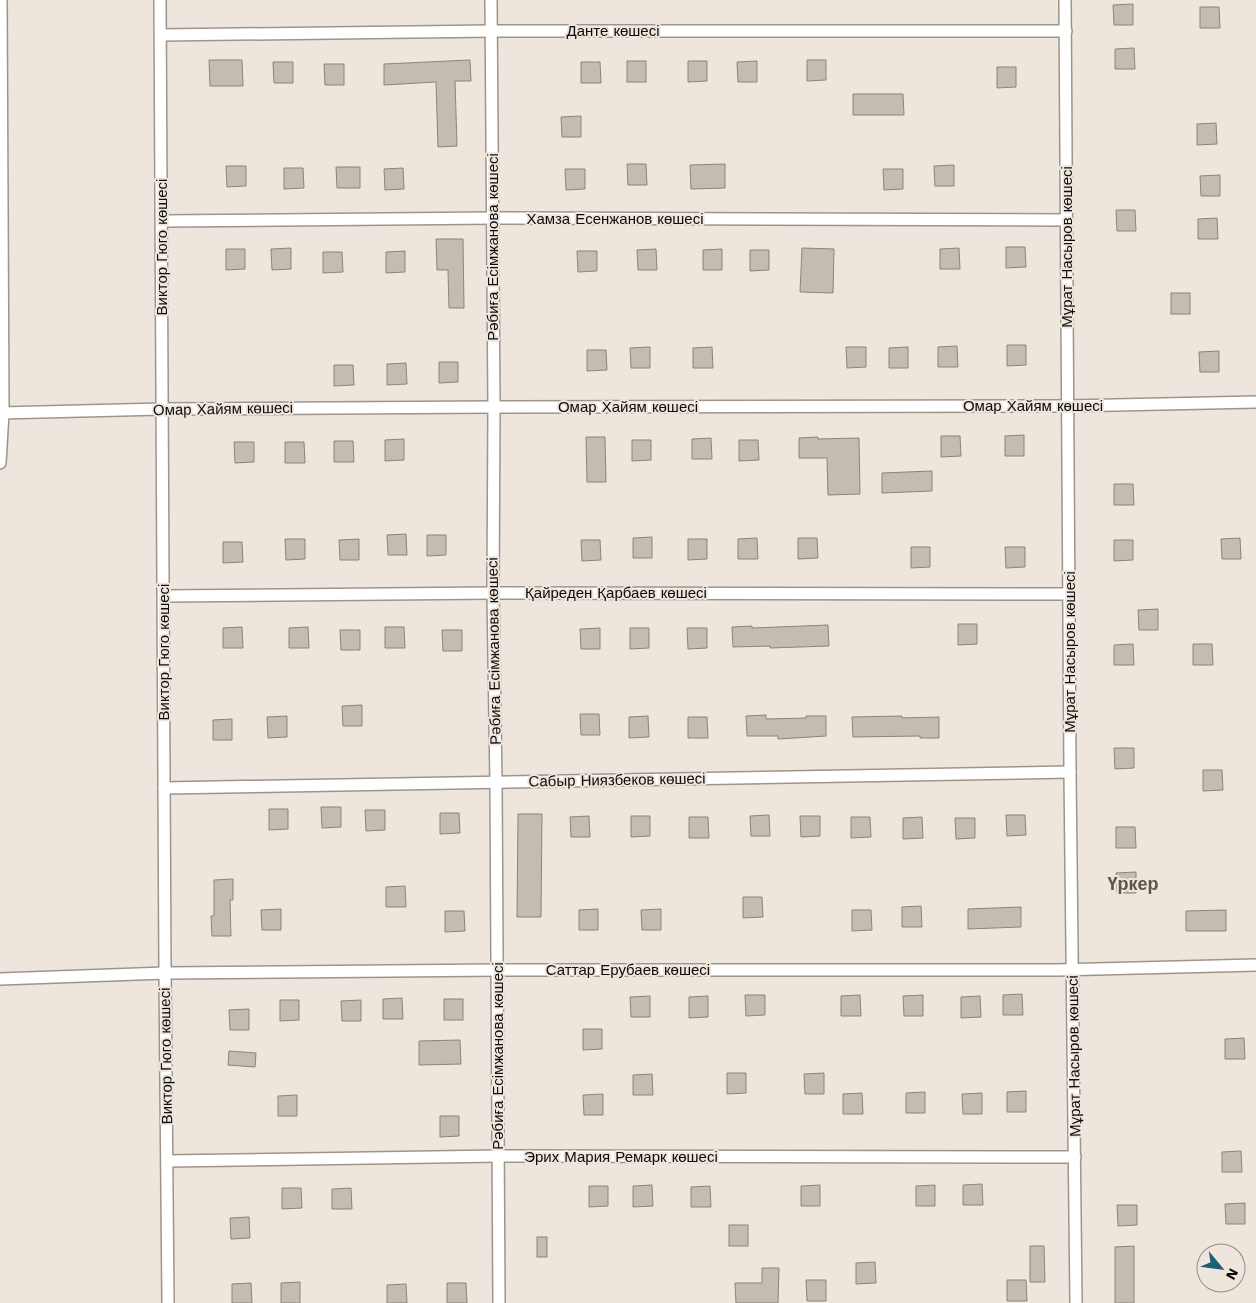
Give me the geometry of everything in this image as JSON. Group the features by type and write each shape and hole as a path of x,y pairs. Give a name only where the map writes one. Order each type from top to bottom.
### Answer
{"street":[{"path":"0,463 2,413 1,0"},
{"name":"Виктор Гюго көшесі","path":"160,0 168,1303"},
{"name":"Рәбиға Есімжанова көшесі","path":"490,0 492,31 493,593 498,970 499,1303"},
{"name":"Мұрат Насыров көшесі","path":"1065,0 1070,772 1076,1303"},
{"name":"Данте көшесі","path":"161,35 492,31 1066,31"},
{"name":"Хамза Есенжанов көшесі","path":"162,221 493,218 1067,220"},
{"name":"Омар Хайям көшесі","path":"2,413 162,409 1068,406 1256,402"},
{"name":"Қайреден Қарбаев көшесі","path":"164,596 493,593 1069,594"},
{"name":"Сабыр Ниязбеков көшесі","path":"164,788 1070,772"},
{"name":"Саттар Ерубаев көшесі","path":"0,979 165,973 498,970 1073,970 1256,965"},
{"name":"Эрих Мария Ремарк көшесі","path":"167,1161 499,1156 1075,1158"}],"building":[{"path":"1133,4 1133,25 1114,25 1113,5"},
{"path":"1200,7 1219,7 1220,28 1200,28"},
{"path":"1134,48 1135,69 1115,69 1115,49"},
{"path":"209,60 242,60 243,86 210,86"},
{"path":"470,60 471,81 455,81 457,146 438,147 436,82 384,85 384,64"},
{"path":"807,60 826,60 826,80 807,81"},
{"path":"627,61 646,61 646,82 627,82"},
{"path":"688,61 707,61 707,81 688,82"},
{"path":"757,61 757,82 738,82 737,62"},
{"path":"273,62 293,62 293,83 274,83"},
{"path":"581,62 600,62 601,83 581,83"},
{"path":"324,64 344,64 344,85 325,85"},
{"path":"997,67 1016,67 1016,87 997,88"},
{"path":"853,94 903,94 904,115 853,115"},
{"path":"581,116 581,137 562,137 561,117"},
{"path":"1216,123 1217,144 1197,145 1197,124"},
{"path":"627,164 646,164 647,185 628,185"},
{"path":"725,164 725,188 691,189 690,165"},
{"path":"954,165 954,186 935,186 934,166"},
{"path":"226,166 246,166 246,186 227,187"},
{"path":"336,167 360,167 360,188 337,188"},
{"path":"284,168 303,168 304,188 284,189"},
{"path":"403,168 404,189 385,190 384,169"},
{"path":"565,169 585,169 585,189 566,190"},
{"path":"883,169 903,169 903,189 884,190"},
{"path":"1220,175 1220,196 1201,196 1200,176"},
{"path":"1116,210 1135,210 1136,231 1117,231"},
{"path":"1217,218 1218,239 1198,239 1198,219"},
{"path":"436,239 463,239 464,308 449,308 448,270 437,270"},
{"path":"1006,247 1025,247 1026,267 1006,268"},
{"path":"291,248 291,269 272,270 271,249"},
{"path":"802,248 834,249 833,293 800,292"},
{"path":"959,248 960,269 940,269 940,249"},
{"path":"226,249 245,249 245,269 226,270"},
{"path":"656,249 657,270 638,270 637,250"},
{"path":"722,249 722,270 703,270 703,250"},
{"path":"750,250 769,250 769,270 750,271"},
{"path":"405,251 405,272 386,273 386,252"},
{"path":"577,251 597,251 597,271 578,272"},
{"path":"323,252 342,252 343,272 323,273"},
{"path":"1171,293 1190,293 1190,314 1171,314"},
{"path":"1007,345 1026,345 1026,365 1007,366"},
{"path":"957,346 958,367 938,367 938,347"},
{"path":"650,347 650,368 631,368 630,348"},
{"path":"712,347 713,368 693,368 693,348"},
{"path":"846,347 866,347 866,367 847,368"},
{"path":"908,347 908,368 889,368 889,348"},
{"path":"587,350 606,350 607,370 587,371"},
{"path":"1219,351 1219,372 1200,372 1199,352"},
{"path":"439,362 458,362 458,382 439,383"},
{"path":"406,363 407,384 387,385 387,364"},
{"path":"334,365 353,365 354,385 334,386"},
{"path":"1024,435 1024,456 1005,456 1005,436"},
{"path":"941,436 960,436 961,456 941,457"},
{"path":"586,437 605,437 606,482 587,482"},
{"path":"818,437 818,439 859,438 860,494 828,495 827,458 799,458 799,438"},
{"path":"711,438 712,459 692,459 692,439"},
{"path":"404,439 404,460 385,461 385,440"},
{"path":"632,440 651,440 651,460 632,461"},
{"path":"739,440 758,440 759,460 739,461"},
{"path":"334,441 353,441 354,462 334,462"},
{"path":"234,442 254,442 254,462 235,463"},
{"path":"285,442 304,442 305,463 285,463"},
{"path":"932,471 932,491 882,493 882,473"},
{"path":"1114,484 1133,484 1134,505 1114,505"},
{"path":"406,534 407,555 388,555 387,535"},
{"path":"427,535 446,535 446,555 427,556"},
{"path":"652,537 652,558 633,558 633,538"},
{"path":"757,538 758,559 738,559 738,539"},
{"path":"798,538 817,538 818,558 798,559"},
{"path":"1240,538 1241,559 1222,559 1221,539"},
{"path":"285,539 305,539 305,559 286,560"},
{"path":"359,539 359,560 340,560 339,540"},
{"path":"688,539 707,539 707,559 688,560"},
{"path":"581,540 600,540 601,560 582,561"},
{"path":"1114,540 1133,540 1133,560 1114,561"},
{"path":"223,542 242,542 243,562 223,563"},
{"path":"911,547 930,547 930,567 911,568"},
{"path":"1005,547 1025,547 1025,567 1006,568"},
{"path":"1158,609 1158,630 1139,630 1138,610"},
{"path":"958,624 977,624 977,644 958,645"},
{"path":"828,625 829,646 733,647 732,627"},
{"path":"242,627 243,648 223,648 223,628"},
{"path":"308,627 309,648 289,648 289,628"},
{"path":"385,627 404,627 405,648 385,648"},
{"path":"600,628 600,649 581,649 580,629"},
{"path":"630,628 649,628 649,648 630,649"},
{"path":"687,628 707,628 707,648 688,649"},
{"path":"340,630 360,630 360,650 341,650"},
{"path":"442,630 462,630 462,651 443,651"},
{"path":"1133,644 1134,665 1114,665 1114,645"},
{"path":"1193,644 1212,644 1213,665 1193,665"},
{"path":"362,705 362,726 343,726 342,706"},
{"path":"580,714 599,714 600,735 581,735"},
{"path":"766,715 766,719 826,716 826,736 778,739 778,736 747,736 746,716"},
{"path":"287,716 287,737 268,738 267,717"},
{"path":"648,716 649,737 629,738 629,717"},
{"path":"902,716 902,718 939,717 939,738 920,738 920,736 853,737 852,717"},
{"path":"688,717 707,717 708,738 688,738"},
{"path":"232,719 232,740 213,740 213,720"},
{"path":"1114,748 1134,748 1134,768 1115,769"},
{"path":"1203,770 1222,770 1223,790 1203,791"},
{"path":"321,807 341,807 341,827 322,828"},
{"path":"269,809 288,809 288,829 269,830"},
{"path":"365,810 385,810 385,830 366,831"},
{"path":"440,813 459,813 460,833 440,834"},
{"path":"518,814 542,814 541,917 517,917"},
{"path":"769,815 770,836 751,836 750,816"},
{"path":"1006,815 1025,815 1026,835 1007,836"},
{"path":"589,816 590,837 571,837 570,817"},
{"path":"631,816 650,816 650,836 631,837"},
{"path":"800,816 820,816 820,836 801,837"},
{"path":"689,817 708,817 709,838 689,838"},
{"path":"851,817 870,817 871,837 851,838"},
{"path":"922,817 923,838 903,839 903,818"},
{"path":"955,818 975,818 975,838 956,839"},
{"path":"1116,827 1135,827 1136,848 1116,848"},
{"path":"1136,872 1136,893 1117,893 1116,873"},
{"path":"233,879 233,900 230,900 231,936 212,936 211,916 214,916 214,880"},
{"path":"405,886 406,907 386,907 386,887"},
{"path":"743,897 762,897 763,917 743,918"},
{"path":"921,906 922,927 902,927 902,907"},
{"path":"1021,907 1021,927 968,929 968,909"},
{"path":"281,909 281,930 262,930 261,910"},
{"path":"598,909 598,930 579,930 579,910"},
{"path":"661,909 661,930 642,930 641,910"},
{"path":"852,910 871,910 872,930 852,931"},
{"path":"1226,910 1226,931 1186,931 1186,911"},
{"path":"445,911 464,911 465,931 445,932"},
{"path":"1022,994 1023,1015 1003,1015 1003,995"},
{"path":"745,995 765,995 765,1015 746,1016"},
{"path":"860,995 861,1016 841,1016 841,996"},
{"path":"923,995 923,1016 904,1016 903,996"},
{"path":"650,996 650,1017 631,1017 630,997"},
{"path":"708,996 708,1017 689,1018 689,997"},
{"path":"980,996 981,1017 961,1018 961,997"},
{"path":"402,998 403,1019 383,1019 383,999"},
{"path":"444,999 463,999 463,1020 444,1020"},
{"path":"280,1000 299,1000 299,1020 280,1021"},
{"path":"361,1000 361,1021 342,1021 341,1001"},
{"path":"249,1009 249,1030 230,1030 229,1010"},
{"path":"583,1029 602,1029 602,1049 583,1050"},
{"path":"1244,1038 1245,1059 1225,1059 1225,1039"},
{"path":"460,1040 461,1064 419,1065 419,1041"},
{"path":"229,1051 256,1053 255,1067 228,1065"},
{"path":"727,1073 746,1073 746,1093 727,1094"},
{"path":"824,1073 824,1094 805,1094 804,1074"},
{"path":"652,1074 653,1095 633,1095 633,1075"},
{"path":"1026,1091 1026,1112 1007,1112 1007,1092"},
{"path":"925,1092 925,1113 906,1113 906,1093"},
{"path":"862,1093 863,1114 843,1114 843,1094"},
{"path":"982,1093 982,1114 963,1114 962,1094"},
{"path":"603,1094 603,1115 584,1115 583,1095"},
{"path":"297,1095 297,1116 278,1116 278,1096"},
{"path":"440,1116 459,1116 459,1136 440,1137"},
{"path":"1241,1151 1242,1172 1222,1172 1222,1152"},
{"path":"982,1184 983,1205 963,1205 963,1185"},
{"path":"652,1185 653,1206 633,1207 633,1186"},
{"path":"820,1185 820,1206 801,1206 801,1186"},
{"path":"935,1185 935,1206 916,1206 916,1186"},
{"path":"589,1186 608,1186 608,1206 589,1207"},
{"path":"710,1186 711,1207 691,1207 691,1187"},
{"path":"282,1188 301,1188 302,1208 282,1209"},
{"path":"351,1188 352,1209 332,1209 332,1189"},
{"path":"1245,1203 1245,1224 1226,1224 1225,1204"},
{"path":"1117,1205 1137,1205 1137,1225 1118,1226"},
{"path":"249,1217 250,1238 231,1239 230,1218"},
{"path":"729,1225 748,1225 748,1246 729,1246"},
{"path":"537,1237 547,1237 547,1257 537,1257"},
{"path":"1030,1246 1044,1246 1045,1282 1030,1282"},
{"path":"1134,1246 1134,1303 1115,1303 1115,1247"},
{"path":"875,1262 876,1283 856,1284 856,1263"},
{"path":"762,1268 779,1268 778,1303 736,1303 735,1283 762,1283"},
{"path":"806,1280 826,1280 826,1301 807,1301"},
{"path":"1007,1280 1026,1280 1027,1301 1007,1301"},
{"path":"300,1282 300,1303 281,1303 281,1283"},
{"path":"251,1283 252,1303 232,1303 232,1284"},
{"path":"447,1283 466,1283 467,1303 447,1303"},
{"path":"406,1284 407,1303 387,1303 387,1285"}],"district":[{"name":"Үркер","path":"1133,883"}]}
